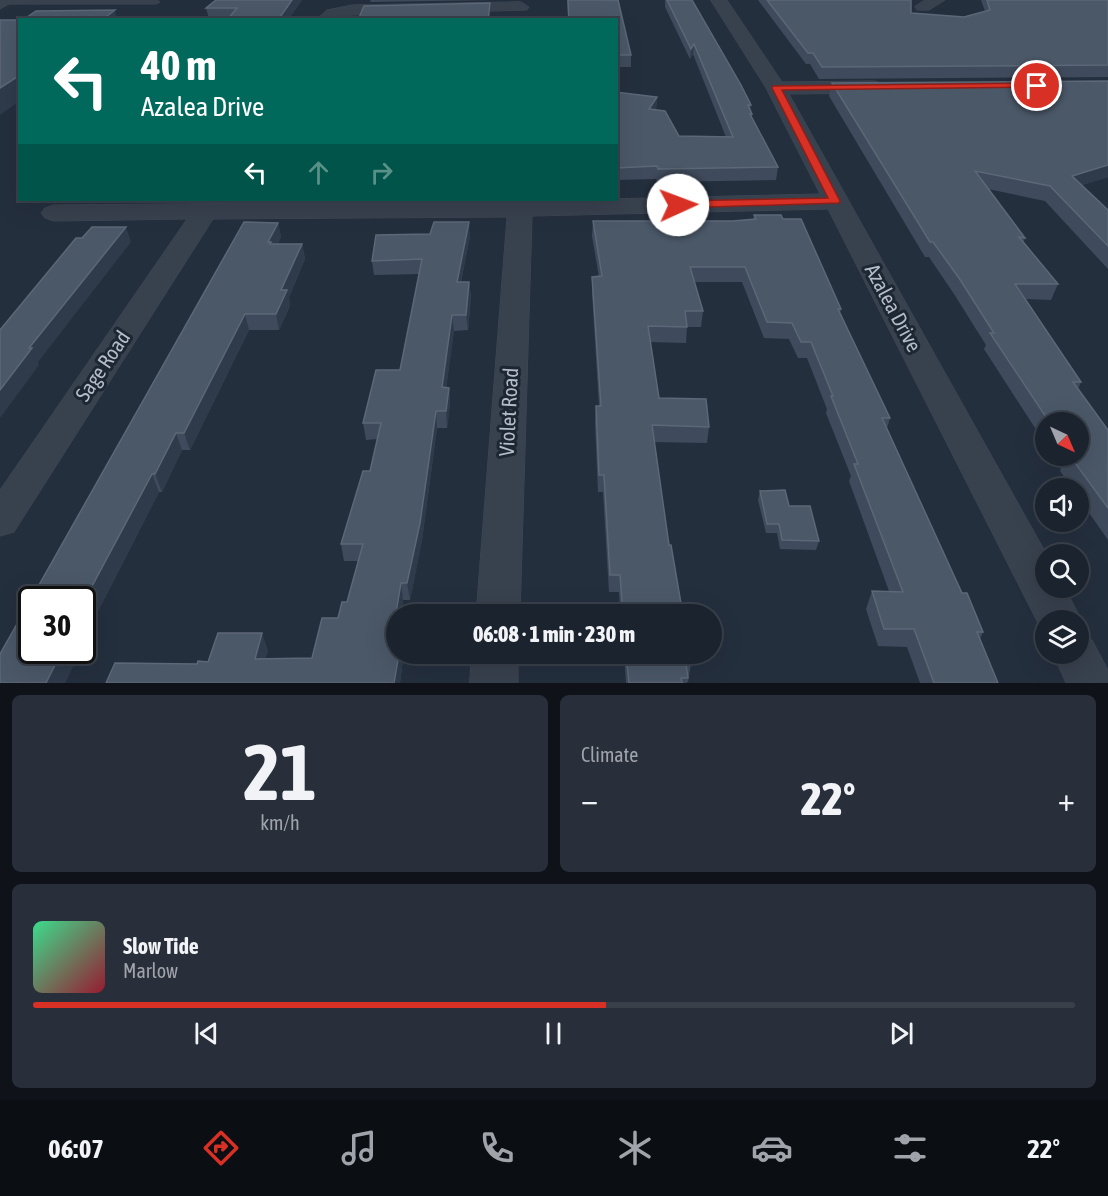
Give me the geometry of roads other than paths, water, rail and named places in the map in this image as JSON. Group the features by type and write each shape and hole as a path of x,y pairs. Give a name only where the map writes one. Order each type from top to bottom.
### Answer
{"street":[{"name":"Azalea Drive","path":"719,0 776,88 1054,610"},
{"path":"922,7 937,0"},
{"path":"327,18 333,13 352,10 522,9"},
{"path":"776,88 895,87"},
{"path":"54,213 520,209 835,201"},
{"name":"Violet Road","path":"499,604 520,209"},
{"name":"Sage Road","path":"0,521 206,211"},
{"path":"494,683 495,664"},
{"path":"1081,664 1090,683"}],"lane":[{"path":"4,2 156,2"}]}
